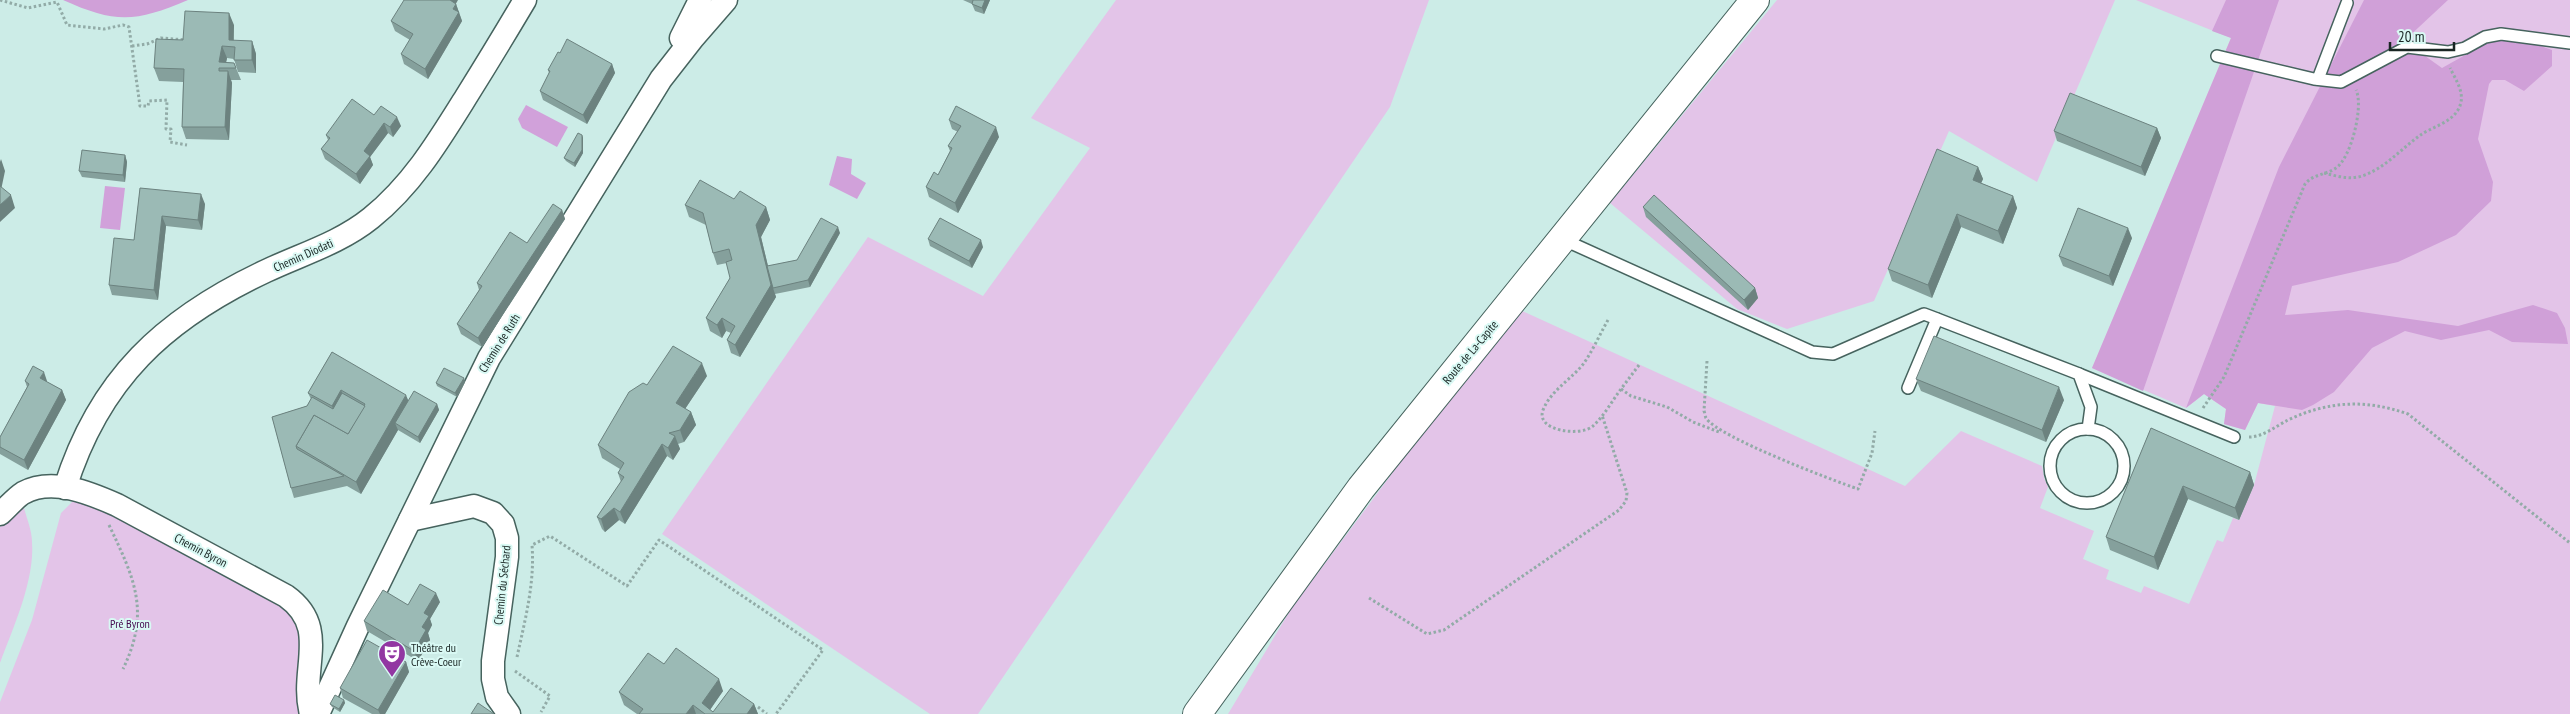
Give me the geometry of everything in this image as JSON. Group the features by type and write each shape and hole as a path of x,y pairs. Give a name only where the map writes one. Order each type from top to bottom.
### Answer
{"street":[{"name":"Chemin Diodati","path":"65,488 76,454 93,418 118,380 146,350 189,316 229,290 358,228 403,188 428,159 525,0"},
{"path":"660,79 700,0"},
{"name":"Chemin de Ruth","path":"318,714 358,626 489,358 660,79 692,38 726,0"},
{"name":"Route de La-Capite","path":"1197,714 1361,488 1755,0"},
{"name":"Chemin Byron","path":"0,514 22,494 29,491 52,487 92,494 117,504 295,602 304,613 311,631 308,702 312,714"},
{"name":"Chemin du Séchard","path":"410,520 474,506 493,513 503,524 507,538 507,557 493,661 493,679 497,696 509,714"}],"lane":[{"path":"2318,79 2347,4"},
{"path":"2217,56 2318,79 2346,81 2407,47 2442,52 2464,48 2493,34 2517,34 2570,43"},
{"path":"1562,238 1812,352 1833,354 1924,314 2234,437"},
{"path":"1908,388 1937,319"},
{"path":"2079,374 2091,407 2088,429"},
{"path":"2088,429 2104,433 2112,438 2121,451 2124,463 2123,476 2114,491 2103,499 2090,503 2073,500 2062,492 2054,480 2050,466 2053,452 2060,441 2077,430 2088,429"}],"path":[{"path":"0,0 28,8 58,2 67,25 104,29 127,25 130,28 140,106 148,106 149,102 153,100 168,100 166,129 171,129 170,142 187,145"},
{"path":"132,46 147,44 161,38 188,40"},
{"path":"2324,173 2342,178 2363,176 2385,164 2420,135 2453,116 2461,102 2460,87 2442,52"},
{"path":"2193,420 2224,377 2305,184 2308,180 2341,164 2348,152 2358,119 2358,94 2346,81"},
{"path":"1608,320 1583,364 1563,383 1543,410 1543,417 1547,424 1559,430 1583,433 1593,426 1640,365"},
{"path":"1707,361 1704,411 1706,418 1725,433"},
{"path":"1621,389 1631,396 1667,407 1693,422 1725,433 1822,476 1858,489 1872,453 1875,431"},
{"path":"2234,437 2253,437 2294,418 2345,403 2369,403 2388,407 2408,414 2570,543"},
{"path":"1369,598 1427,634 1444,630 1619,510 1626,501 1627,493 1602,415"},
{"path":"92,494 124,557 137,594 136,627 130,655 123,669"},
{"path":"541,712 550,696 515,670 530,595 534,562 532,545 550,536 627,586 659,540 823,650 776,714"},
{"path":"758,708 767,714"}],"green space":[{"path":"1116,0 1429,0 1390,107 978,714 930,714 662,534 868,237 983,296 1090,148 1031,118"},
{"path":"1777,0 2115,0 2037,182 1949,131 1874,301 1787,329 1737,309 1610,203"},
{"path":"2136,0 2570,0 2570,714 1228,714 1291,609 1423,432 1520,310 1905,486 1961,431 2042,466 2048,487 2040,508 2094,531 2083,559 2109,570 2106,579 2141,593 2144,586 2189,604 2217,540 2223,542 2233,518 2239,520 2254,485 2275,406 2258,403 2245,430 2224,424 2226,409 2204,394 2186,408 2092,368 2231,38"},
{"name":"Pré Byron","path":"74,500 82,500 282,604 295,618 302,639 299,714 0,714 0,702 32,620 61,513"},
{"path":"24,508 32,538 30,572 22,604 0,663 0,527 12,515"}],"shaded area":[{"path":"63,0 188,0 154,13 126,17 98,13"},
{"path":"2226,0 2279,0 2143,391 2092,368 2231,38 2212,31"},
{"path":"2364,0 2448,0 2404,41 2442,68 2492,40 2530,42 2552,50 2552,66 2524,91 2505,80 2492,80 2489,84 2478,139 2493,182 2491,201 2456,235 2398,262 2292,286 2285,315 2348,310 2458,326 2533,305 2557,313 2565,328 2568,344 2512,342 2489,330 2441,340 2405,331 2372,348 2334,392 2313,405 2302,410 2258,403 2245,430 2224,424 2226,409 2204,394 2186,408 2279,167"},
{"path":"526,105 568,127 557,147 522,128 518,119"},
{"path":"837,156 852,159 851,174 866,183 857,199 829,185"},
{"path":"105,186 125,188 120,230 100,228"}],"building":[{"path":"404,0 450,0 456,4 453,9 459,12 425,69 401,54 413,34 391,21"},
{"path":"973,0 985,0 982,8 972,4"},
{"path":"185,11 229,13 229,40 252,41 252,60 234,60 235,47 222,46 219,62 234,63 236,68 219,68 219,71 228,71 225,127 182,127 184,69 154,68 156,39 183,40"},
{"path":"567,39 612,64 583,115 540,91 550,71 548,70"},
{"path":"2070,93 2157,128 2141,167 2054,131"},
{"path":"352,99 374,115 381,106 397,117 390,127 384,123 364,151 370,156 356,174 321,149 330,138 326,135"},
{"path":"956,106 996,127 955,203 926,187 934,172 938,175 952,148 948,146 961,126 949,120"},
{"path":"578,133 582,135 582,150 574,163 564,158"},
{"path":"1937,149 1978,167 1973,180 2013,196 1998,231 1957,214 1928,285 1888,269"},
{"path":"82,150 125,155 123,175 79,171"},
{"path":"700,180 734,199 740,191 766,207 756,225 771,285 735,345 727,340 735,326 722,318 717,325 706,318 730,278 726,262 732,260 729,249 713,253 703,213 685,205"},
{"path":"0,186 11,195 0,205"},
{"path":"140,188 201,194 198,220 162,216 154,290 109,285 114,238 134,240"},
{"path":"1654,195 1755,288 1744,300 1643,207"},
{"path":"553,204 562,210 478,338 457,324 482,286 477,283 510,232 527,243"},
{"path":"2078,208 2128,228 2109,276 2059,256"},
{"path":"821,218 838,227 808,280 773,288 767,266 797,260"},
{"path":"940,218 981,240 969,261 928,239"},
{"path":"1934,336 2059,387 2042,430 1916,379"},
{"path":"673,346 702,363 676,403 691,412 680,430 669,433 675,436 668,448 662,444 620,512 614,508 601,519 597,517 624,477 618,473 624,463 598,445 629,392 643,383 647,385"},
{"path":"332,352 406,395 356,482 296,446 314,415 348,434 365,404 341,390 332,406 308,393"},
{"path":"33,366 44,372 40,378 62,390 24,460 0,447 0,437 29,384 25,381"},
{"path":"444,368 464,378 455,393 436,383"},
{"path":"414,391 437,404 418,437 395,423"},
{"path":"342,393 365,406 348,434 314,415 296,446 297,449 344,476 291,488 272,417 307,406 312,397 333,409"},
{"path":"2151,428 2250,472 2235,508 2183,486 2154,557 2106,537"},
{"path":"420,584 436,593 424,613 429,616 422,627 426,630 414,651 364,621 383,590 408,605"},
{"path":"367,640 406,662 378,710 340,688"},
{"path":"676,648 719,679 702,703 713,712 731,688 754,704 747,714 705,714 693,705 686,714 639,714 643,709 619,692 648,653 664,664"},
{"path":"335,695 344,700 339,709 330,704"},
{"path":"478,703 494,714 471,714"}],"place":[{"name":"Théâtre du Crève-Coeur","path":"392,678"}]}
